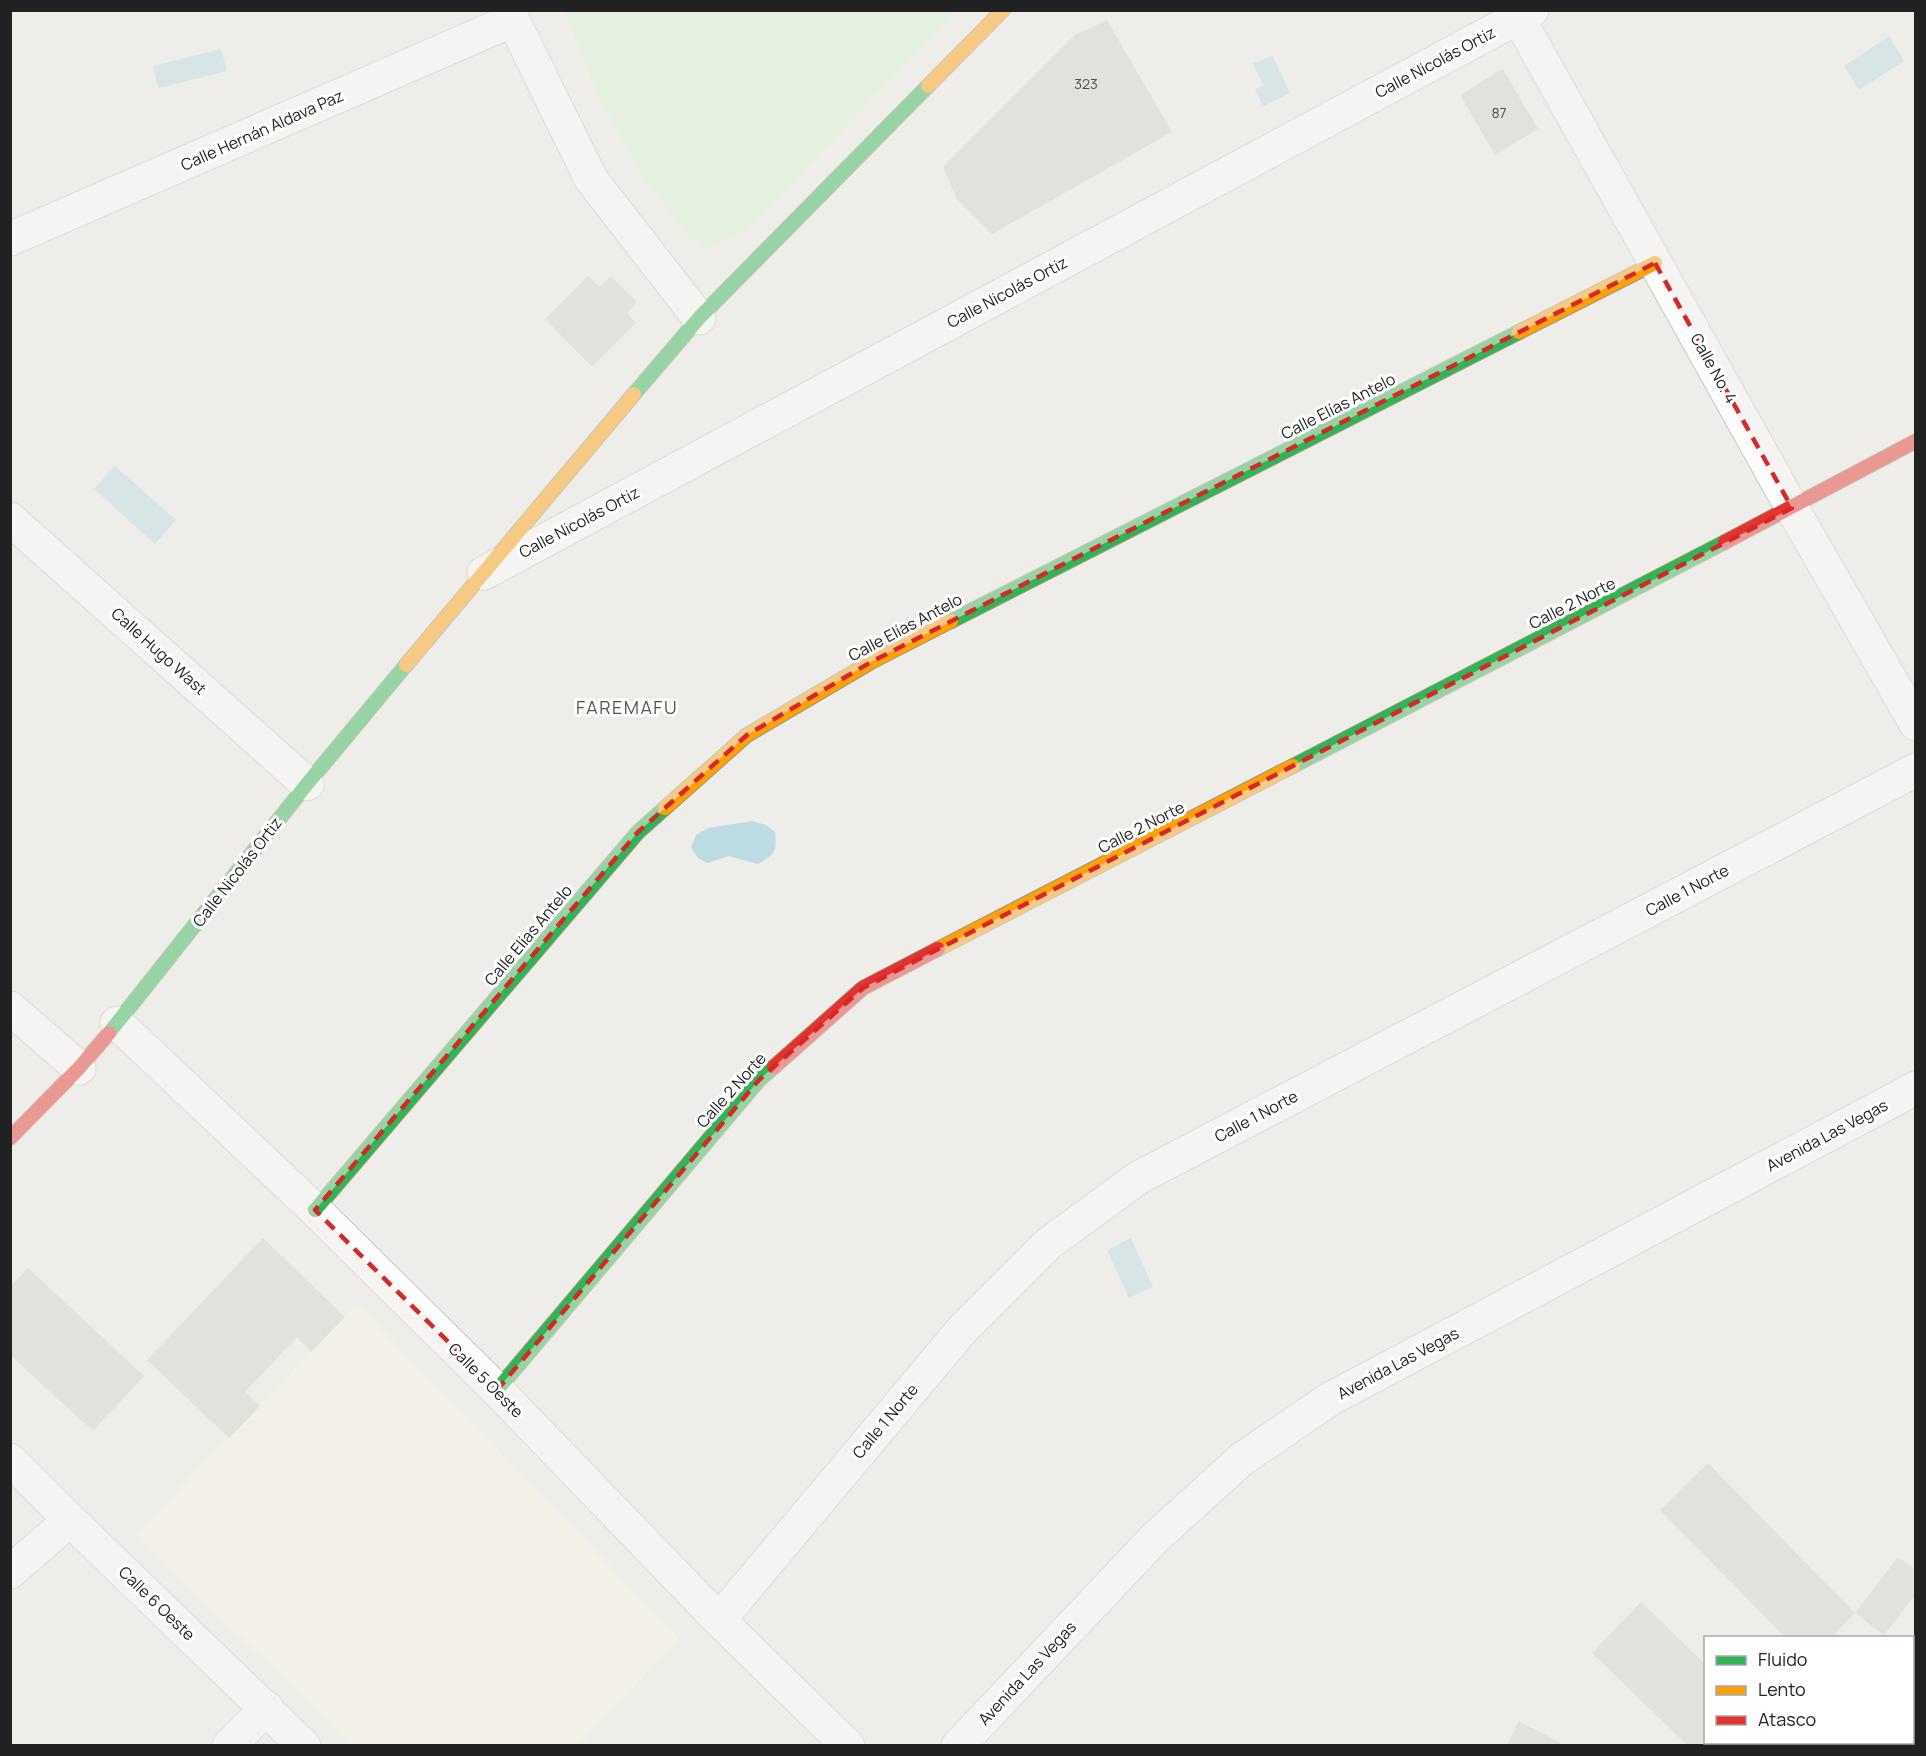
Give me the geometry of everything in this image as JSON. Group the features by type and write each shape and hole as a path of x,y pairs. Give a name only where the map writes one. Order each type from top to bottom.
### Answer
{"street":[{"name":"Calle Nicolás Ortiz","path":"10,1138 79,1068 117,1023 307,784 699,318 1003,10"},
{"name":"Calle Nicolás Ortiz","path":"482,574 1522,13"},
{"name":"Calle No. 4","path":"1522,13 1655,263 1916,724"},
{"path":"512,15 591,179 699,318"},
{"name":"Calle Hernán Aldava Paz","path":"10,239 512,15"},
{"name":"Calle Elías Antelo","path":"315,1209 638,832 747,735 871,662 1655,263"},
{"name":"Calle 2 Norte","path":"497,1390 759,1080 863,988 1792,508 1916,441"},
{"name":"Calle Hugo Wast","path":"10,519 307,784"},
{"name":"Calle 1 Norte","path":"719,1620 962,1330 1048,1244 1138,1178 1916,770"},
{"path":"10,1008 79,1068"},
{"name":"Calle 5 Oeste","path":"117,1023 315,1209 497,1390 719,1620 848,1746"},
{"name":"Avenida Las Vegas","path":"958,1746 1155,1538 1251,1453 1330,1399 1916,1088"},
{"name":"Calle 6 Oeste","path":"10,1460 304,1746"},
{"path":"10,1572 70,1520"},
{"path":"229,1746 267,1708"}],"highlighted area":[{"path":"1655,263 1792,508 863,988 759,1080 497,1390 315,1210 638,832 747,735 871,662"}],"shaded area":[{"path":"356,1303 679,1638 579,1745 353,1745 135,1535"}],"green space":[{"path":"564,11 957,11 747,229 707,250 689,238 642,175 598,95"}],"water":[{"path":"1889,36 1904,61 1859,90 1844,66"},
{"path":"221,49 227,71 158,88 153,66"},
{"path":"1272,55 1290,93 1263,106 1255,89 1263,85 1253,64"},
{"path":"115,466 176,520 155,544 94,489"},
{"path":"752,821 766,825 775,832 774,852 758,864 729,856 707,863 698,858 691,847 696,835 708,828"},
{"path":"1131,1238 1153,1287 1129,1298 1107,1250"}],"building":[{"path":"1107,20 1172,132 992,234 957,199 943,167 1075,35"},
{"path":"1503,69 1538,129 1495,155 1460,95"},
{"path":"588,276 600,287 611,276 637,302 627,313 636,323 592,367 545,319"},
{"path":"263,1238 345,1317 311,1352 297,1337 245,1392 260,1406 229,1438 147,1360"},
{"path":"28,1268 144,1376 93,1431 10,1355 10,1287"},
{"path":"1708,1463 1855,1613 1833,1636 1784,1636 1660,1510"},
{"path":"1898,1557 1916,1570 1916,1594 1884,1635 1855,1613"},
{"path":"1641,1602 1704,1663 1704,1744 1774,1744 1773,1746 1688,1746 1592,1653"},
{"path":"1519,1721 1566,1746 1506,1746"}],"traffic: fast":[{"path":"634,394 699,318 928,86"},
{"path":"951,621 1519,332"},
{"path":"1293,766 1725,542"},
{"path":"109,1033 307,784 406,665"},
{"path":"315,1210 638,832 665,808"},
{"path":"497,1390 759,1080 774,1067"}],"traffic: slow":[{"path":"928,86 1003,10"},
{"path":"1519,332 1655,263"},
{"path":"406,665 634,394"},
{"path":"665,808 747,735 871,662 951,621"},
{"path":"938,949 1293,766"}],"traffic: jam":[{"path":"1725,542 1916,441"},
{"path":"774,1067 863,988 938,949"},
{"path":"10,1138 79,1068 109,1033"}],"district":[{"name":"FAREMAFU","path":"627,707"}]}
